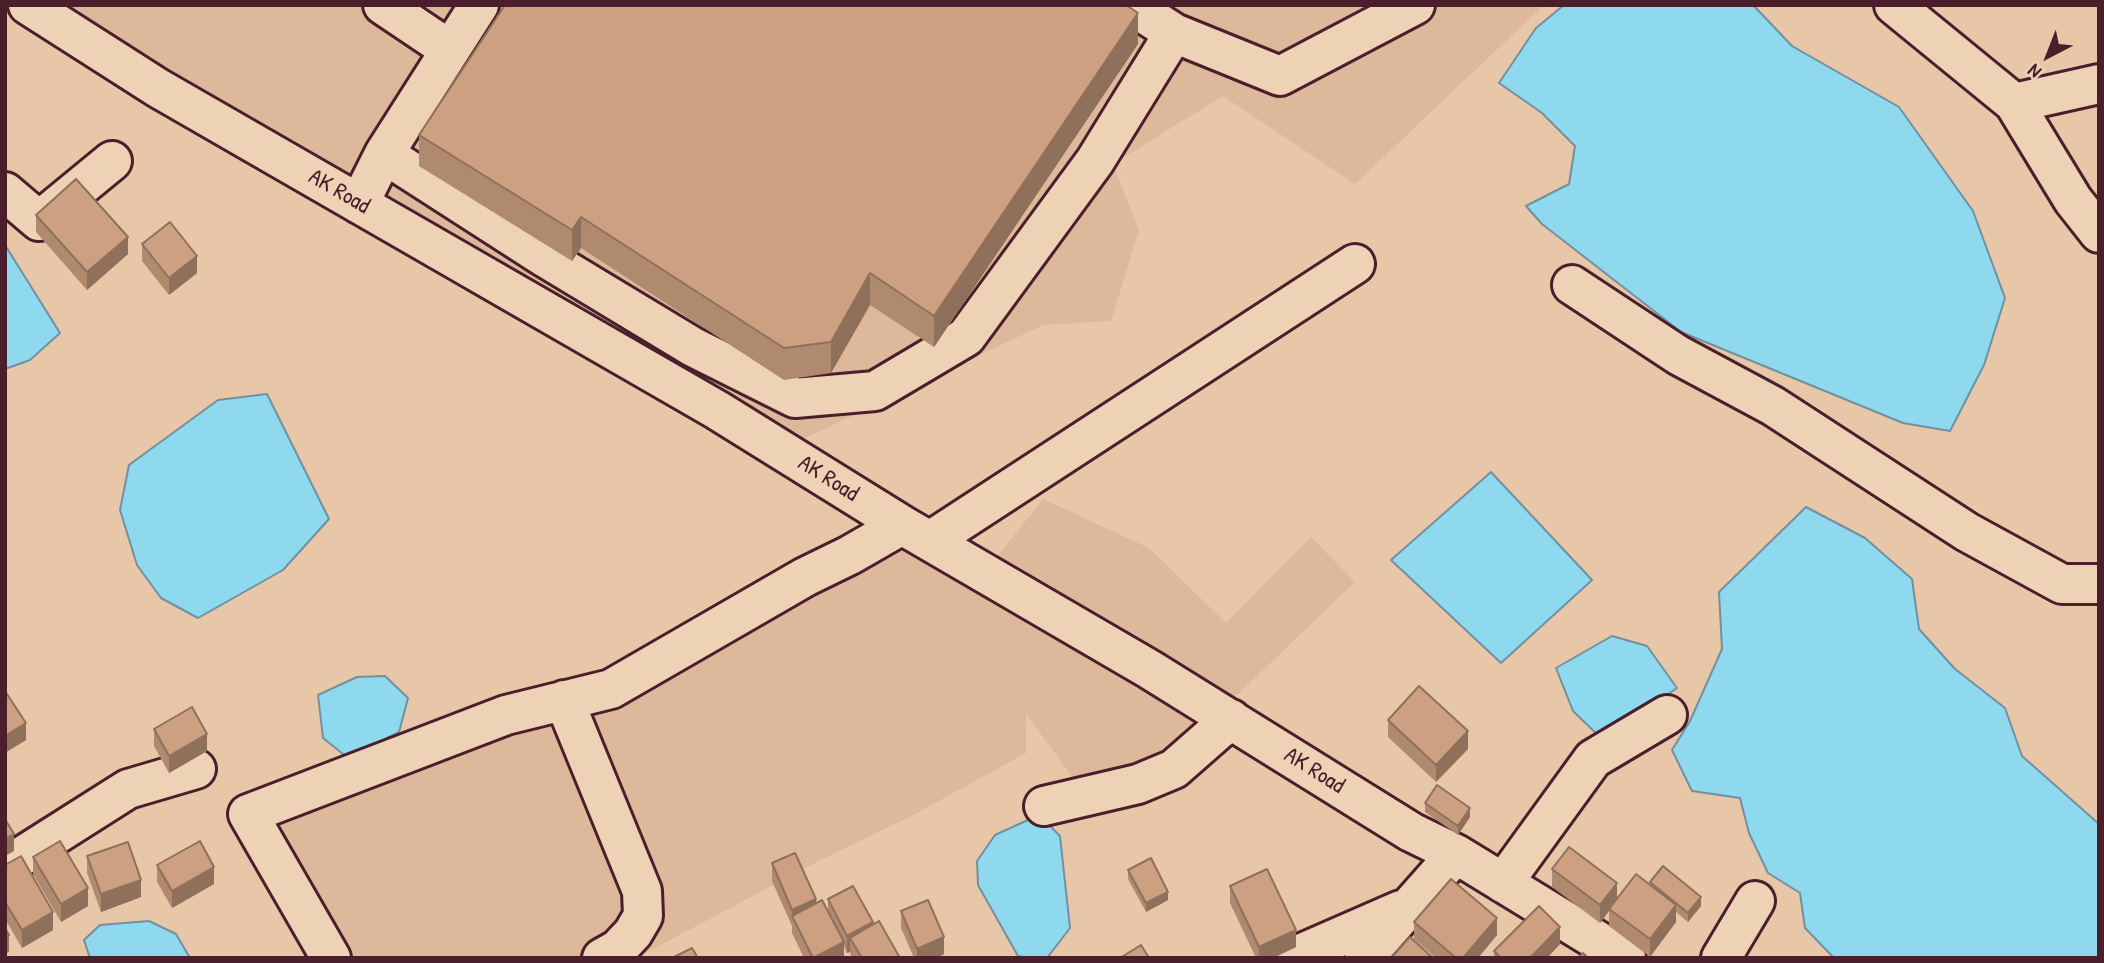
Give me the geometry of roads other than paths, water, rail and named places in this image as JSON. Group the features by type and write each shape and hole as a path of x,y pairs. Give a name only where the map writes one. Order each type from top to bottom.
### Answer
{"street":[{"name":"AK Road","path":"28,5 158,88 717,410 916,533 1149,668 1411,832 1456,854 1503,883 1602,952"},
{"path":"383,5 450,50"},
{"path":"359,204 384,154 478,5"},
{"path":"1131,5 1174,33 1280,76 1415,5"},
{"path":"1894,5 2014,103 2073,200 2099,233"},
{"path":"384,154 544,257 693,347 794,398 875,391 966,337 1095,161 1174,33"},
{"path":"2014,103 2099,84"},
{"path":"5,192 39,221 112,161"},
{"path":"331,958 248,814 506,715 611,689 805,577 850,555 916,533 1355,264"},
{"path":"1572,285 1678,355 1773,406 1967,532 2062,584 2099,583"},
{"path":"564,700 642,891 643,916 633,933 618,949 602,958"},
{"path":"1503,883 1593,759 1667,715"},
{"path":"1044,806 1138,784 1174,769 1231,719"},
{"path":"5,867 128,789 196,769"},
{"path":"1364,958 1456,854"},
{"path":"1721,958 1755,901"},
{"path":"1292,958 1409,906"}],"water":[{"path":"1564,5 1753,5 1792,46 1899,107 1973,211 2005,298 1984,365 1950,431 1903,423 1681,332 1542,224 1526,206 1569,184 1575,146 1542,113 1499,83 1536,28"},
{"path":"5,245 60,333 30,360 5,369"},
{"path":"267,394 329,519 283,570 198,618 161,598 137,565 120,510 129,465 218,400"},
{"path":"1491,472 1592,580 1501,663 1391,560"},
{"path":"1806,507 1865,538 1912,579 1919,629 1955,669 2005,708 2022,756 2099,824 2099,958 1834,958 1805,928 1800,893 1768,873 1749,833 1740,798 1692,791 1672,750 1690,721 1722,649 1719,592"},
{"path":"1612,636 1647,646 1677,688 1603,740 1573,711 1556,668"},
{"path":"385,676 408,698 399,732 348,758 323,738 318,695 357,677"},
{"path":"1039,815 1060,836 1070,928 1047,958 1029,958 1018,956 978,885 977,861 995,835"},
{"path":"149,921 176,934 190,958 90,958 84,940 100,925"}]}
